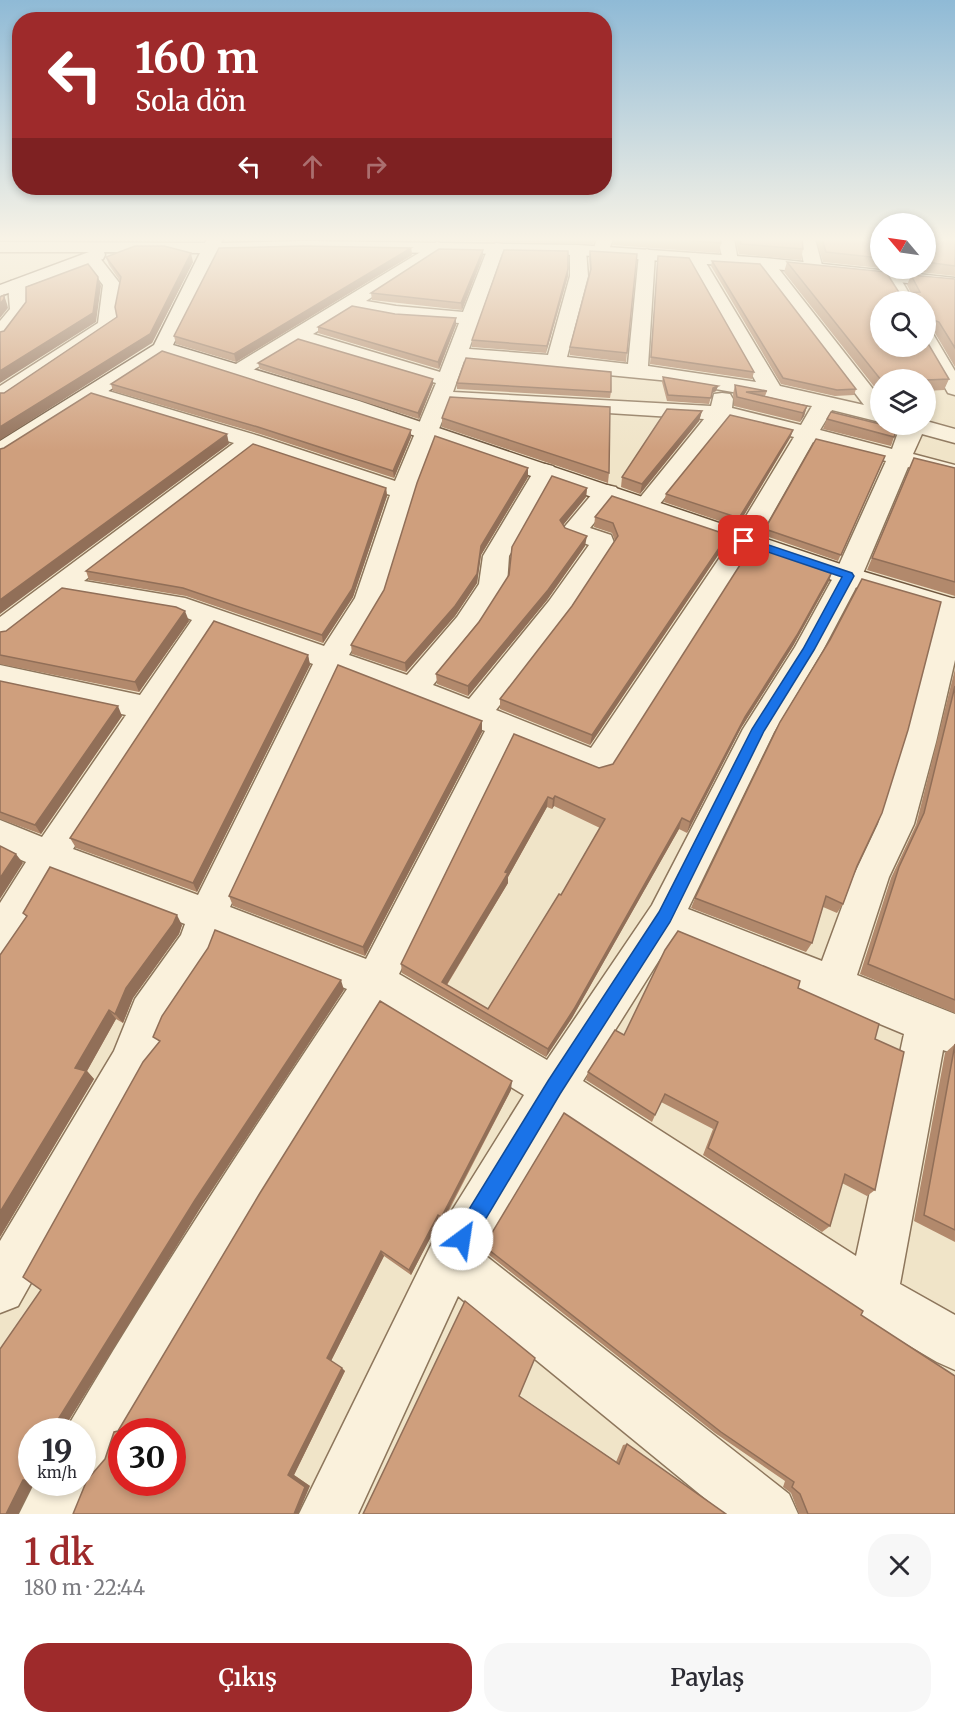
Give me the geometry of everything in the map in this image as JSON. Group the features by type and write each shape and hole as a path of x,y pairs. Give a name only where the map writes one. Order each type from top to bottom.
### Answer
{"street":[{"path":"0,334 19,310"},
{"path":"0,395 108,325 108,310"},
{"path":"0,451 162,348 180,310"},
{"path":"238,371 340,310"},
{"path":"383,310 470,318"},
{"path":"0,1288 129,1066 150,1013 197,944 207,915 332,659 369,598 402,491 428,432 473,310"},
{"path":"556,362 570,310"},
{"path":"638,370 646,310"},
{"path":"725,310 772,391"},
{"path":"801,310 870,401"},
{"path":"296,335 444,388 721,413 899,456 955,472"},
{"path":"162,348 428,432 848,576 954,607 920,742 896,825 871,877 834,984"},
{"path":"457,354 638,370 772,391 870,412"},
{"path":"936,356 955,389"},
{"path":"646,505 721,413 724,383"},
{"path":"92,393 251,441 402,491"},
{"path":"60,586 185,607 210,615 413,689 598,764 744,541 825,403"},
{"path":"950,435 955,413"},
{"path":"328,1514 450,1258 554,1088 665,917 759,729 808,650 848,576 908,435"},
{"path":"0,632 251,441"},
{"path":"413,689 467,624 493,584 496,556 545,471"},
{"path":"96,1431 240,1191 375,981 489,720 559,608 604,543 574,531 607,492"},
{"path":"0,937 49,856 210,615"},
{"path":"0,676 148,708"},
{"path":"0,835 375,981 554,1088 873,1296 955,1344"},
{"path":"665,917 941,1029 873,1296"},
{"path":"450,1258 744,1505"},
{"path":"48,1514 59,1496"}],"building":[{"path":"20,310 93,310 93,313 0,371 0,332 4,331"},
{"path":"116,310 162,310 150,334 0,427 0,393 4,393 117,317"},
{"path":"187,310 308,310 234,354 174,336"},
{"path":"346,310 372,310 395,314 456,318 438,362 318,327"},
{"path":"483,310 557,310 547,346 472,340"},
{"path":"580,310 631,310 627,353 570,347"},
{"path":"654,310 718,310 754,372 651,357"},
{"path":"742,310 795,310 856,389 837,390 783,378"},
{"path":"825,310 870,310 870,357 936,357 949,379 936,380 936,369 872,369"},
{"path":"936,310 955,310 955,348 939,322 936,321"},
{"path":"298,339 433,379 418,413 258,363"},
{"path":"162,351 411,430 393,471 258,427 111,384"},
{"path":"466,358 611,372 611,392 457,383"},
{"path":"663,377 718,386 713,388 711,398 668,395"},
{"path":"735,385 767,391 746,392 807,406 803,413 737,397"},
{"path":"91,393 227,434 0,600 0,449"},
{"path":"450,397 610,407 609,473 442,418"},
{"path":"667,409 702,411 642,484 622,477"},
{"path":"831,412 870,421 870,431 827,419"},
{"path":"730,415 793,430 739,518 666,494"},
{"path":"435,436 528,468 481,546 477,574 455,606 405,663 351,645 384,590 417,483"},
{"path":"816,439 885,456 841,555 765,529"},
{"path":"253,444 386,488 352,589 322,635 183,588 86,571"},
{"path":"914,458 955,468 955,582 872,558"},
{"path":"552,476 587,488 560,520 565,528 587,536 548,590 468,686 436,674 479,622 509,575 512,547"},
{"path":"612,496 728,535 592,735 500,699 572,606 618,536 613,523 595,517"},
{"path":"754,543 833,570 797,635 745,717 690,822 682,818 574,1009 548,1049 401,964 514,734 599,768 613,764","holes":["555,796 605,819 561,895 559,894 488,1009 442,982 508,873 505,872 548,797 553,799"]},
{"path":"862,579 941,602 908,730 882,813 857,866 843,904 826,896 812,943 695,898 780,722 830,640"},
{"path":"62,588 176,607 185,611 135,682 0,655 0,632 6,631"},
{"path":"214,621 308,655 193,883 70,838"},
{"path":"338,665 482,721 363,947 229,896"},
{"path":"0,681 118,706 35,825 0,812"},
{"path":"955,686 955,1000 868,964 899,867 924,813"},
{"path":"0,846 16,854 0,878"},
{"path":"50,867 177,915 173,924 126,988 115,1014 109,1010 75,1068 86,1071 0,1212 0,955 27,916 23,913"},
{"path":"215,930 341,980 195,1200 59,1418 18,1418 18,1490 6,1514 0,1514 0,1349 41,1290 23,1277 143,1062 160,1041 153,1037 162,1016 208,948"},
{"path":"678,931 800,981 798,988 879,1024 875,1039 904,1052 875,1190 845,1174 830,1226 708,1148 718,1122 665,1094 655,1115 588,1072 615,1030 624,1035 665,950"},
{"path":"380,1001 512,1081 443,1214 441,1217 438,1215 409,1270 381,1251 327,1358 342,1368 288,1475 305,1487 294,1514 73,1514 80,1496 96,1496 96,1470 105,1459 108,1450 108,1496 186,1496 186,1418 126,1418 260,1193"},
{"path":"955,1044 955,1230 924,1215"},
{"path":"564,1113 863,1311 861,1315 955,1376 955,1514 808,1514 800,1494 792,1487 794,1482 721,1432 484,1246"},
{"path":"465,1301 535,1358 519,1396 619,1464 627,1444 726,1514 363,1514"}],"route":[{"path":"462,1239 554,1088 665,917 759,729 808,650 848,576 744,541"}]}
